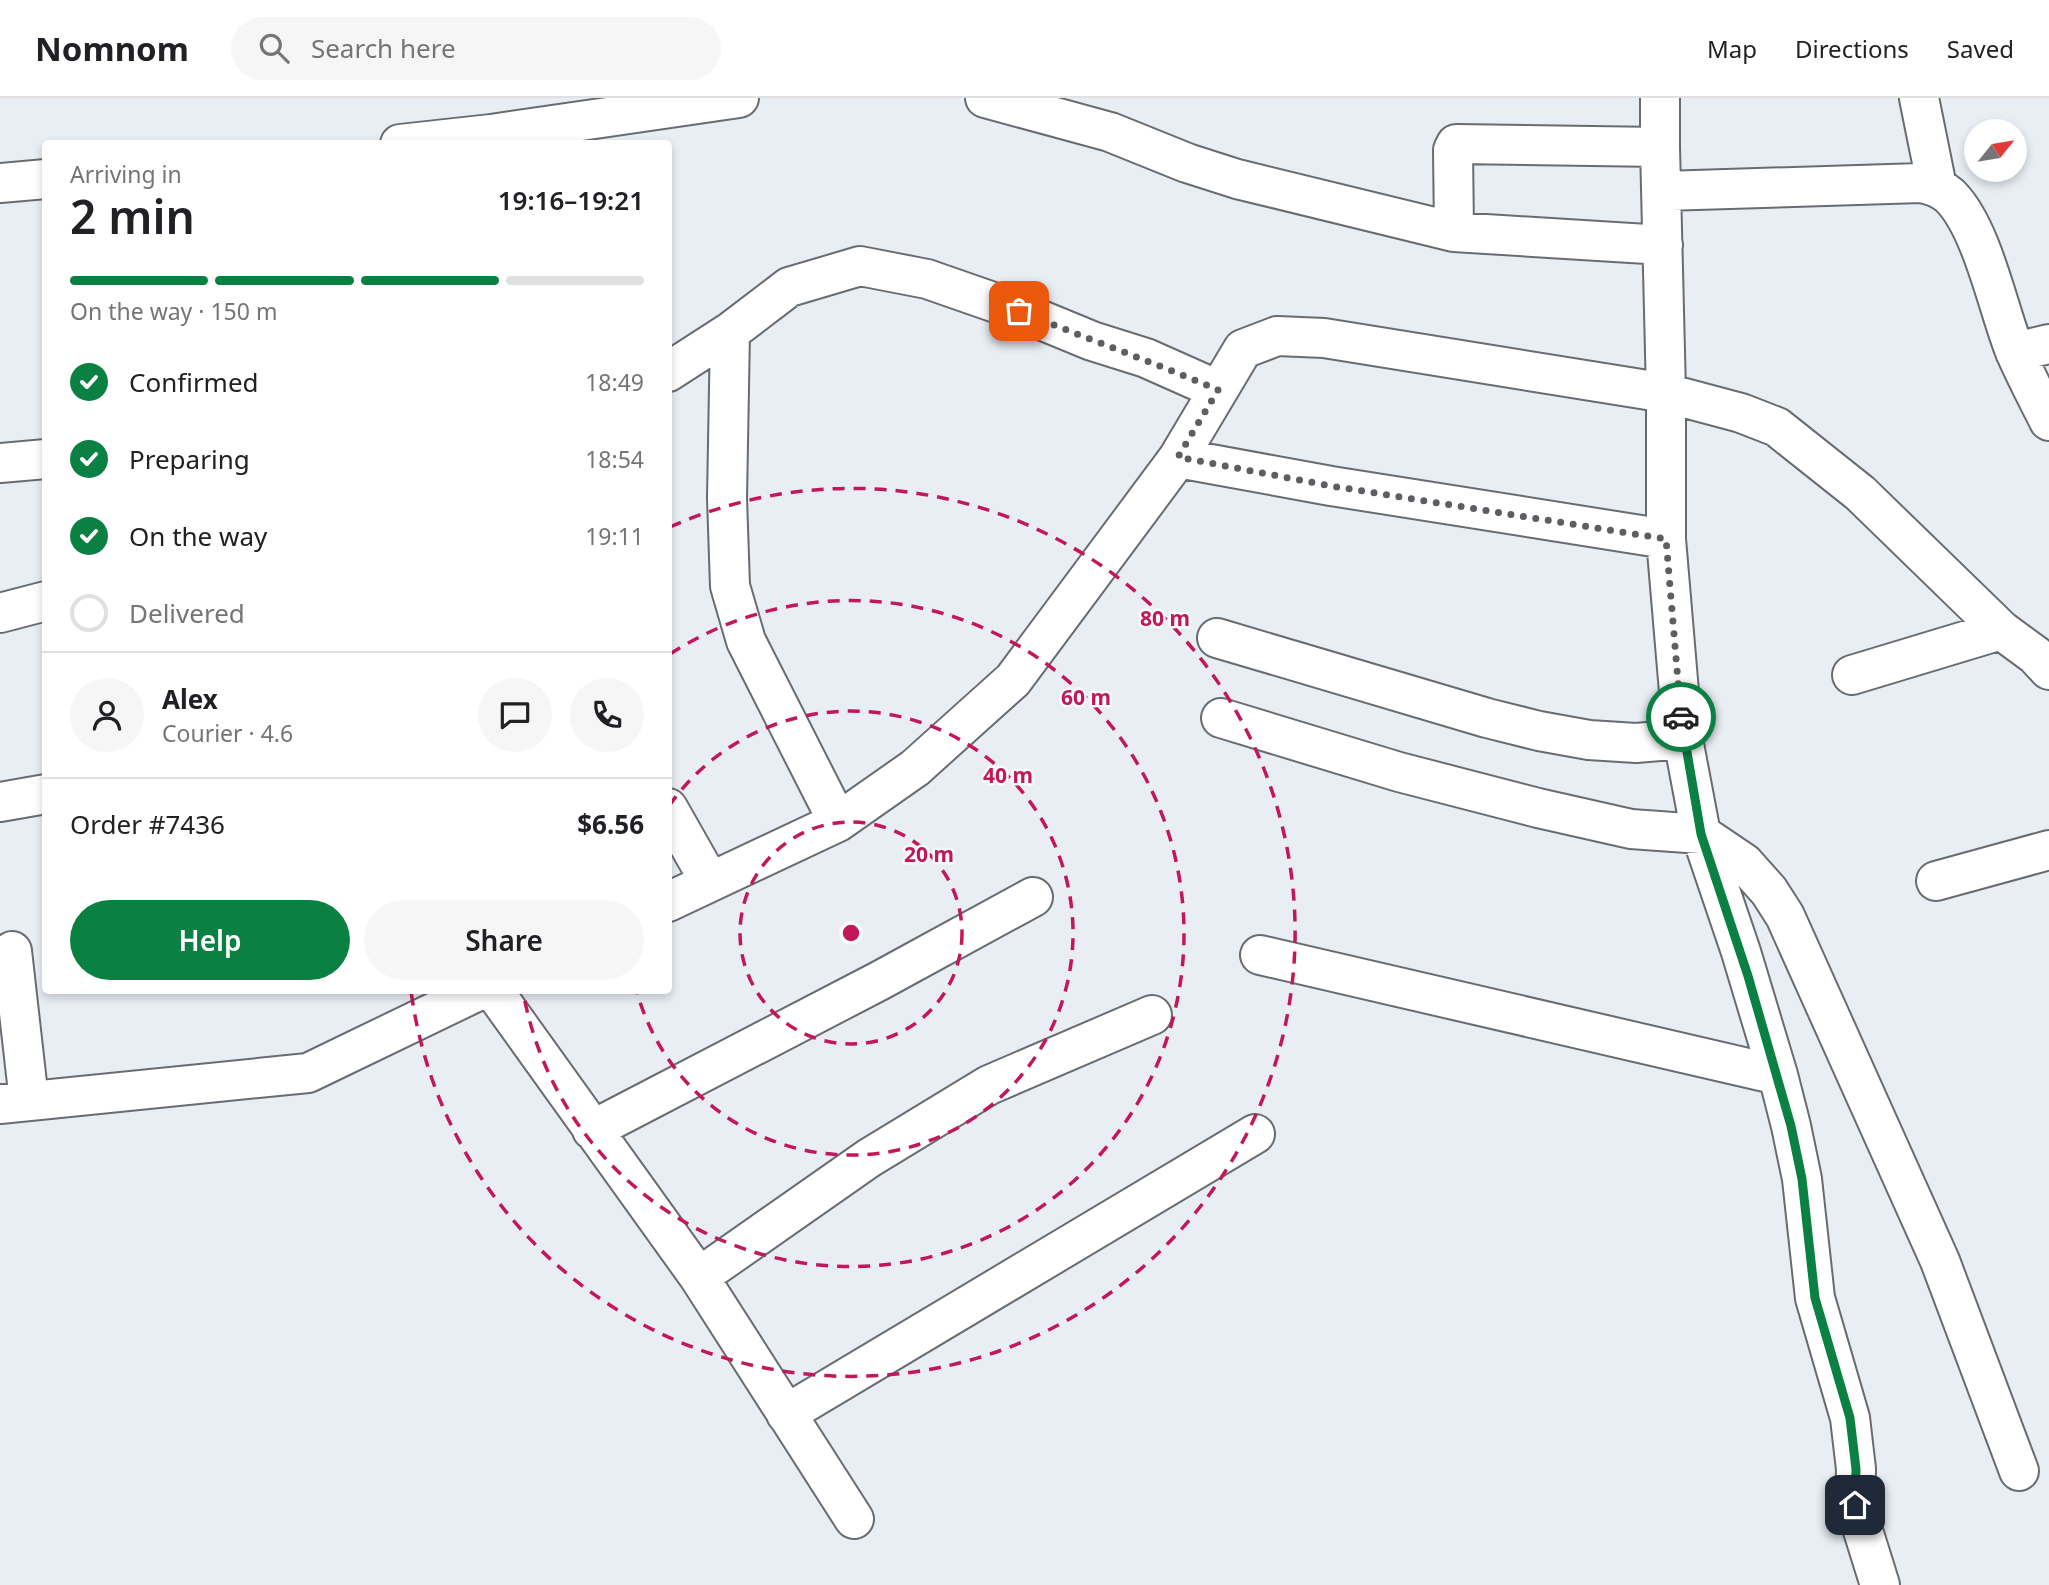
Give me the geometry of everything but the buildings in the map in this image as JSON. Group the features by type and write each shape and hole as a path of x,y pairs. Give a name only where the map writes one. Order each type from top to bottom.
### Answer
{"street":[{"path":"436,140 739,98"},
{"path":"985,98 1110,132 1187,163 1237,179 1454,232 1663,245"},
{"path":"1660,98 1666,539 1683,739 1701,834 1779,1075 1802,1179 1815,1298 1850,1418 1856,1469 1855,1505 1880,1585"},
{"path":"1919,98 1937,187"},
{"path":"1454,232 1453,150 1457,144 1660,147"},
{"path":"0,183 42,179"},
{"path":"1662,191 1921,183 1937,187 1950,197 1961,211 2032,348 2049,421"},
{"path":"672,369 730,332 789,287 860,265 940,284 1019,311 1092,341 1146,358 1218,390"},
{"path":"730,332 727,498 730,586 746,641 838,822"},
{"path":"672,900 838,822 915,768 1013,680 1178,457 1243,349 1277,336 1324,338 1666,393 1741,413 1777,427 1860,494 2001,630 2035,655 2049,670"},
{"path":"1178,457 1331,486 1666,539"},
{"path":"0,463 42,458"},
{"path":"0,612 42,602"},
{"path":"1852,675 2001,630"},
{"path":"1217,638 1539,731 1589,740 1636,743 1683,739"},
{"path":"1221,718 1399,772 1538,808 1631,829 1701,834 1744,863 1769,891 1785,916 1940,1261 2019,1471"},
{"path":"0,802 42,795"},
{"path":"672,815 710,882"},
{"path":"1936,881 2049,850"},
{"path":"592,1130 879,981 1032,897"},
{"path":"19,949 15,1102 307,1073 421,1003 462,994"},
{"path":"1260,955 1779,1075"},
{"path":"496,994 698,1277 854,1519"},
{"path":"698,1277 869,1158 989,1085 1152,1015"},
{"path":"786,1414 1255,1134"}],"way so far":[{"path":"1019,311 1092,341 1146,358 1218,390 1178,457 1331,486 1666,539 1681,717"}],"route":[{"path":"1681,717 1701,834 1779,1075 1791,1126 1802,1179 1815,1298 1850,1418 1856,1469 1855,1505"}]}
